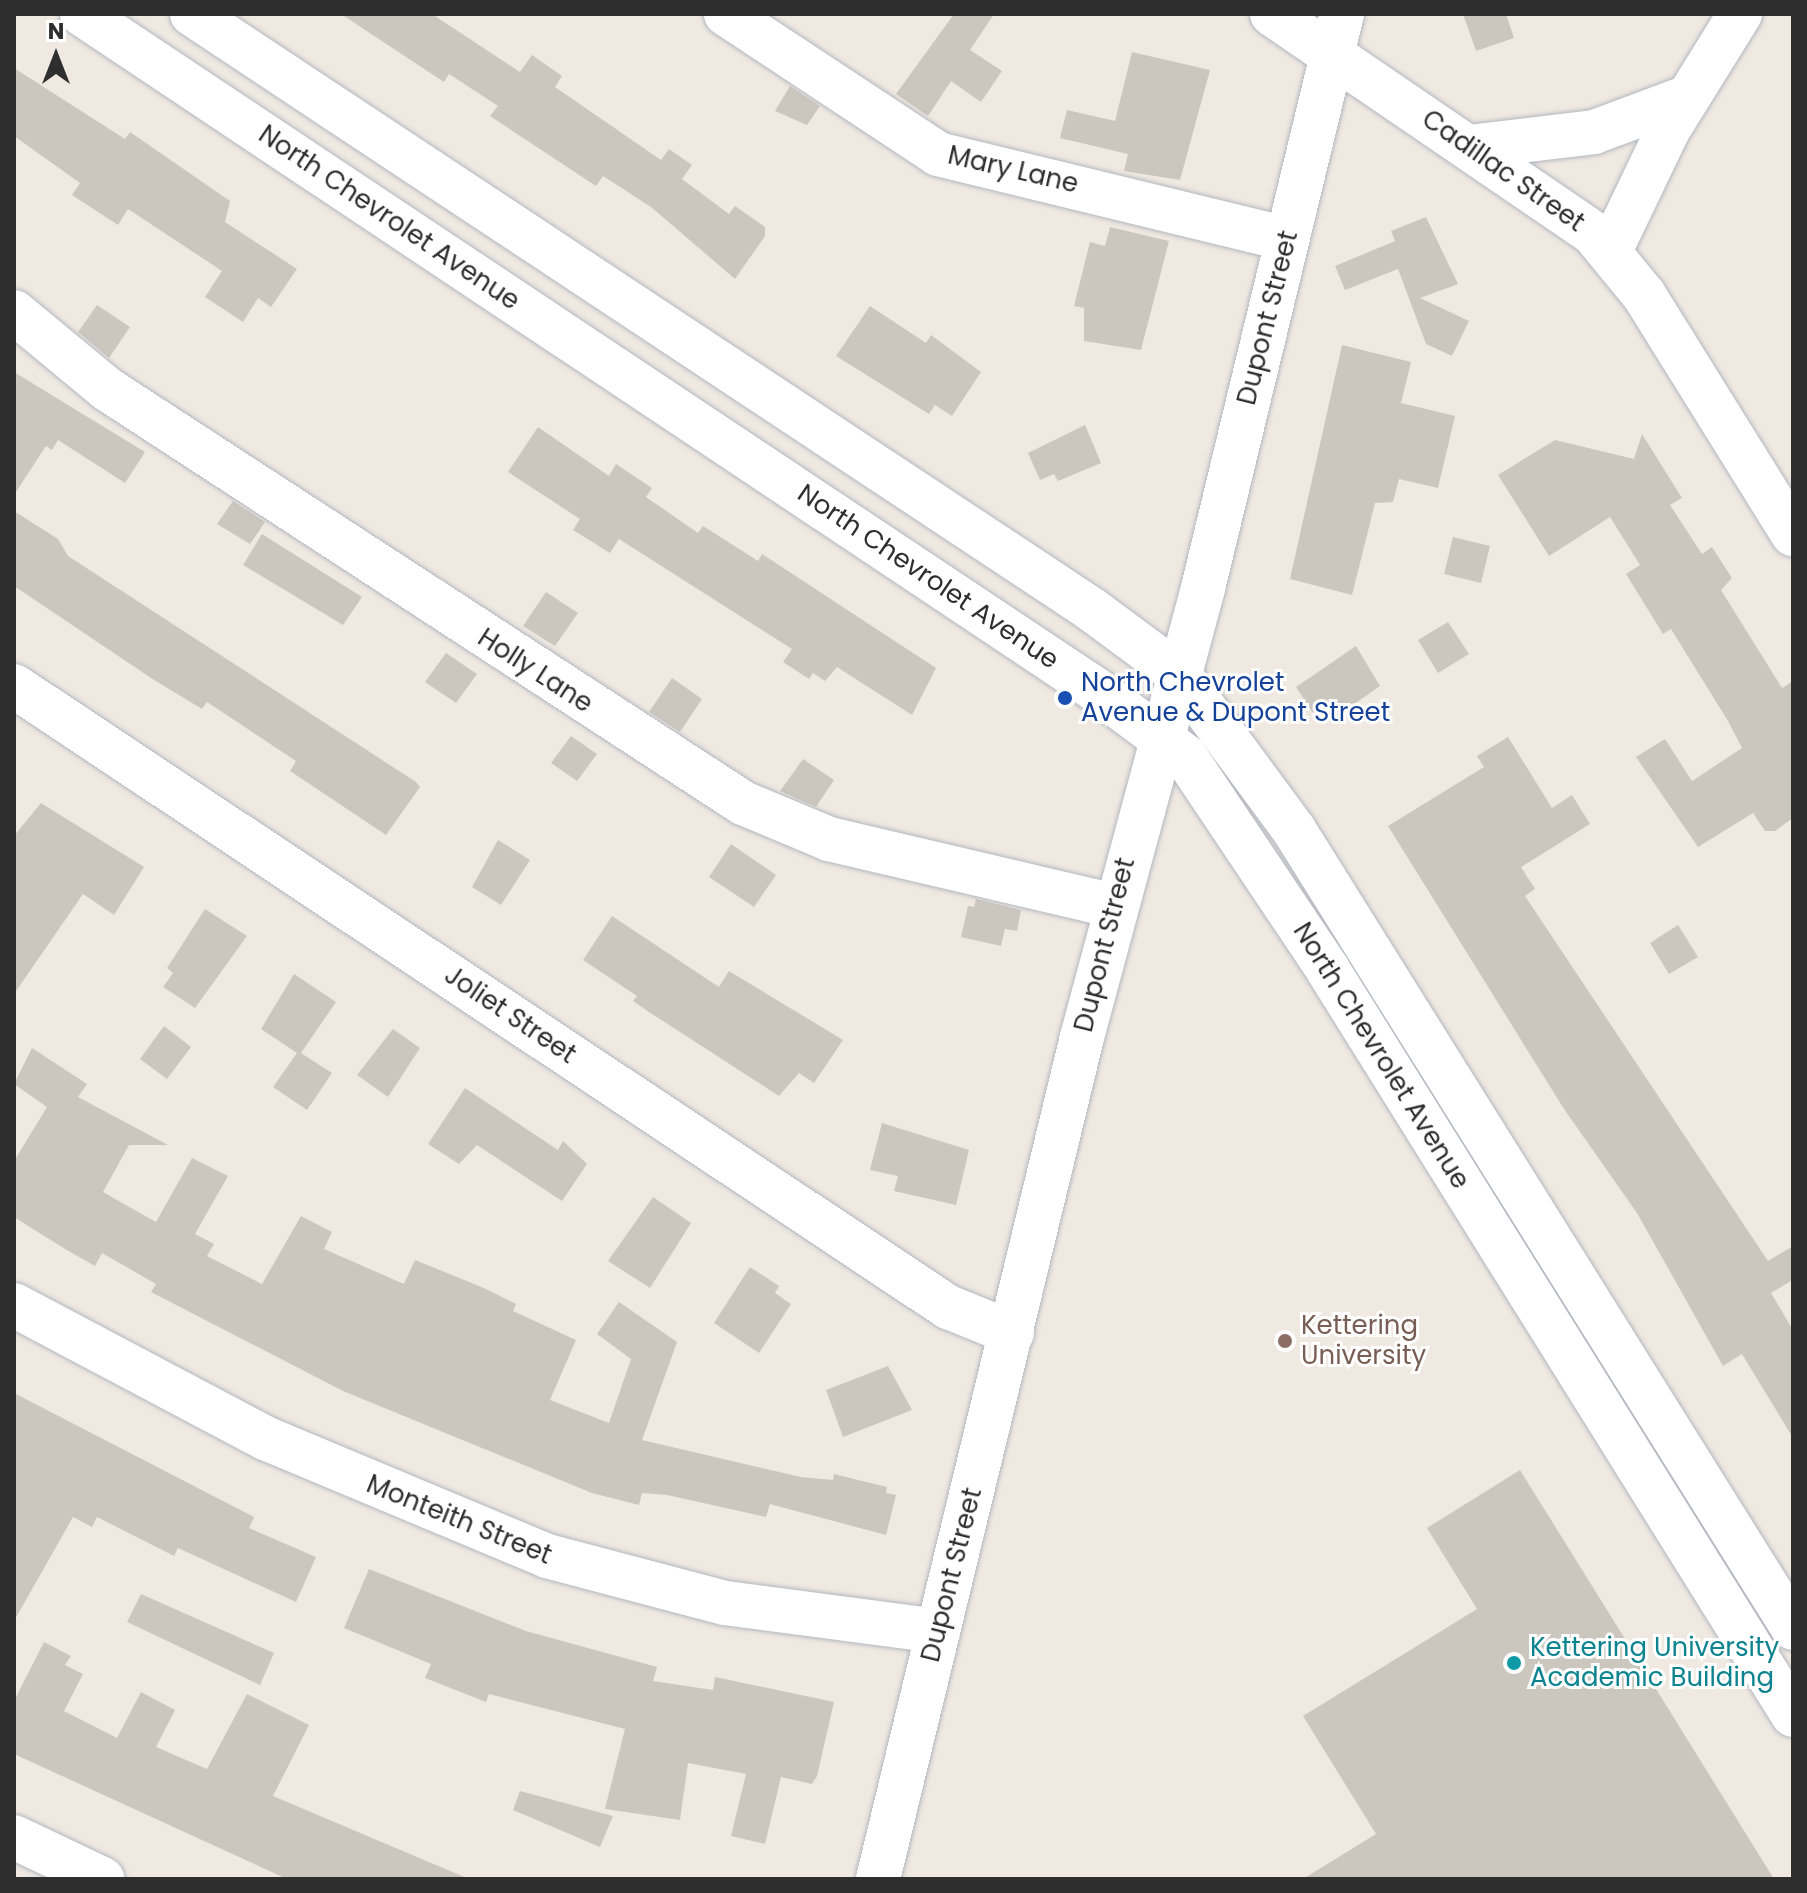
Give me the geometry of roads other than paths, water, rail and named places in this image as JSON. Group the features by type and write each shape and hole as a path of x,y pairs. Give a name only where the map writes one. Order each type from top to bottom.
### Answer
{"street":[{"name":"North Chevrolet Avenue","path":"82,14 1161,734 1199,772 1232,819 1793,1715"},
{"name":"North Chevrolet Avenue","path":"192,14 1091,609 1179,674 1294,830 1793,1628"},
{"name":"Mary Lane","path":"726,14 938,154 1287,239"},
{"name":"Cadillac Street","path":"1272,14 1337,34 1469,147 1575,218 1610,251 1793,534"},
{"path":"1610,251 1688,97 1740,14"},
{"name":"Dupont Street","path":"878,1879 1115,906 1179,674 1337,34"},
{"path":"1469,147 1594,132 1688,97"},
{"path":"538,318 573,267"},
{"name":"Holly Lane","path":"14,312 107,389 743,803 829,839 1115,906"},
{"name":"Joliet Street","path":"14,686 948,1307 1012,1333"},
{"name":"Monteith Street","path":"14,1305 265,1438 547,1556 725,1603 938,1631"},
{"path":"1577,1368 1617,1344"},
{"path":"14,1837 102,1879"}],"place":[{"name":"North Chevrolet Avenue & Dupont Street","path":"1065,698"},
{"name":"Kettering University","path":"1285,1341"},
{"name":"Kettering University Academic Building","path":"1514,1663"}]}
